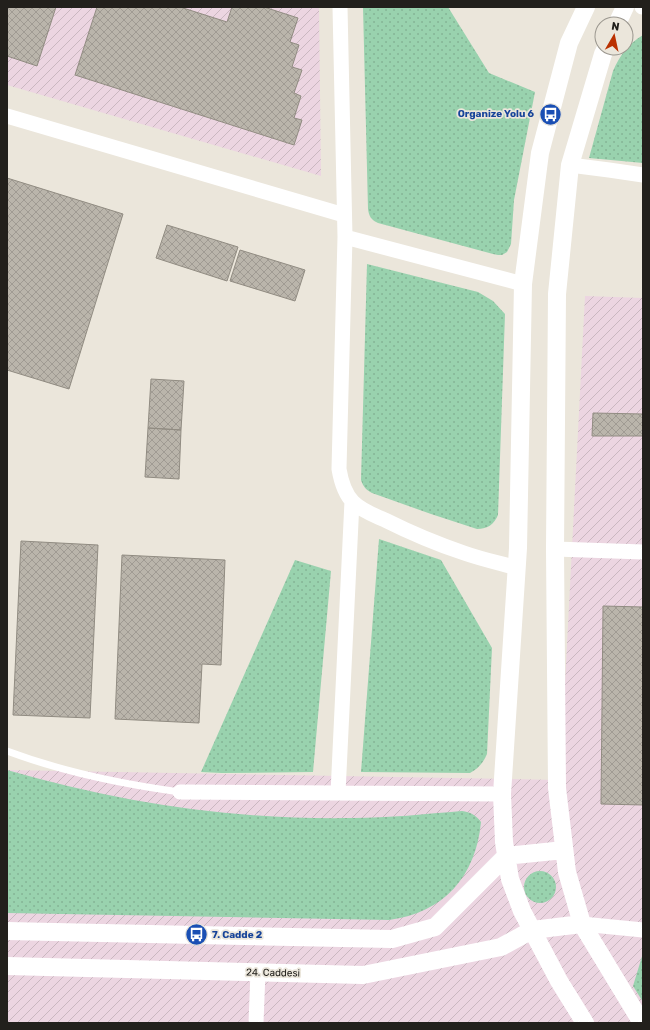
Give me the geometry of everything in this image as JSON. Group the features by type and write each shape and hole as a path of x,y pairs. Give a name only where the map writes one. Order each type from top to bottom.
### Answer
{"street":[{"path":"340,7 345,237 339,469 342,486 352,501 366,512 441,545 466,554 517,568"},
{"path":"585,1023 559,981 522,911 510,879 504,842 502,794 518,548 523,284 540,153 569,43 586,7"},
{"path":"602,56 570,165 557,294 555,549 557,788 567,872 582,924 642,1023"},
{"path":"7,116 344,215"},
{"path":"570,165 643,175"},
{"path":"345,237 523,284"},
{"path":"338,793 352,501"},
{"path":"555,549 643,552"},
{"path":"180,792 502,794"},
{"path":"7,931 392,939 435,927 506,856 564,850"},
{"path":"532,930 582,924 643,930"},
{"name":"24. Caddesi","path":"7,966 363,975 501,947 532,930"},
{"path":"256,1023 258,972"}],"lane":[{"path":"7,751 49,766 92,777 136,786 180,792"}],"shaded area":[{"path":"7,7 319,7 321,176 7,85"},
{"path":"585,296 643,298 643,1023 7,1023 7,770 560,780"}],"green space":[{"path":"363,7 448,7 489,73 535,92 514,200 511,244 507,252 502,255 493,254 378,223 371,218 368,209"},
{"path":"643,35 643,163 589,158 613,71 621,56 634,56 634,41"},
{"path":"367,264 478,292 493,301 505,314 498,515 495,521 487,527 477,529 372,493 366,489 361,480"},
{"path":"379,539 441,560 492,648 487,754 480,765 470,773 361,772"},
{"path":"295,560 331,571 313,772 201,772"},
{"path":"7,770 92,792 178,807 221,812 309,818 353,818 394,817 462,811 473,814 481,822 478,841 472,859 464,875 454,889 441,900 426,909 409,916 389,920 7,913"},
{"path":"537,871 543,871 553,878 556,887 555,893 549,900 543,903 537,903 527,896 524,890 524,884 531,874"},
{"path":"643,953 643,1002 633,986"}],"building":[{"path":"7,7 56,7 37,66 7,56"},
{"path":"97,7 180,7 227,22 232,7 264,7 298,18 290,42 299,45 292,67 302,70 294,93 301,96 294,118 302,120 294,145 75,75"},
{"path":"7,178 123,214 69,389 7,370"},
{"path":"167,225 238,247 227,281 156,258"},
{"path":"240,250 305,270 295,301 230,281"},
{"path":"151,379 184,381 181,430 148,428"},
{"path":"593,413 643,414 643,436 592,436"},
{"path":"148,428 181,430 179,479 145,477"},
{"path":"21,541 98,545 90,718 13,715"},
{"path":"122,555 225,560 221,665 202,664 199,723 115,719"},
{"path":"603,606 643,607 643,805 601,804"}],"place":[{"name":"Organize Yolu 6","path":"550,114"},
{"name":"7. Cadde 2","path":"197,935"}]}
